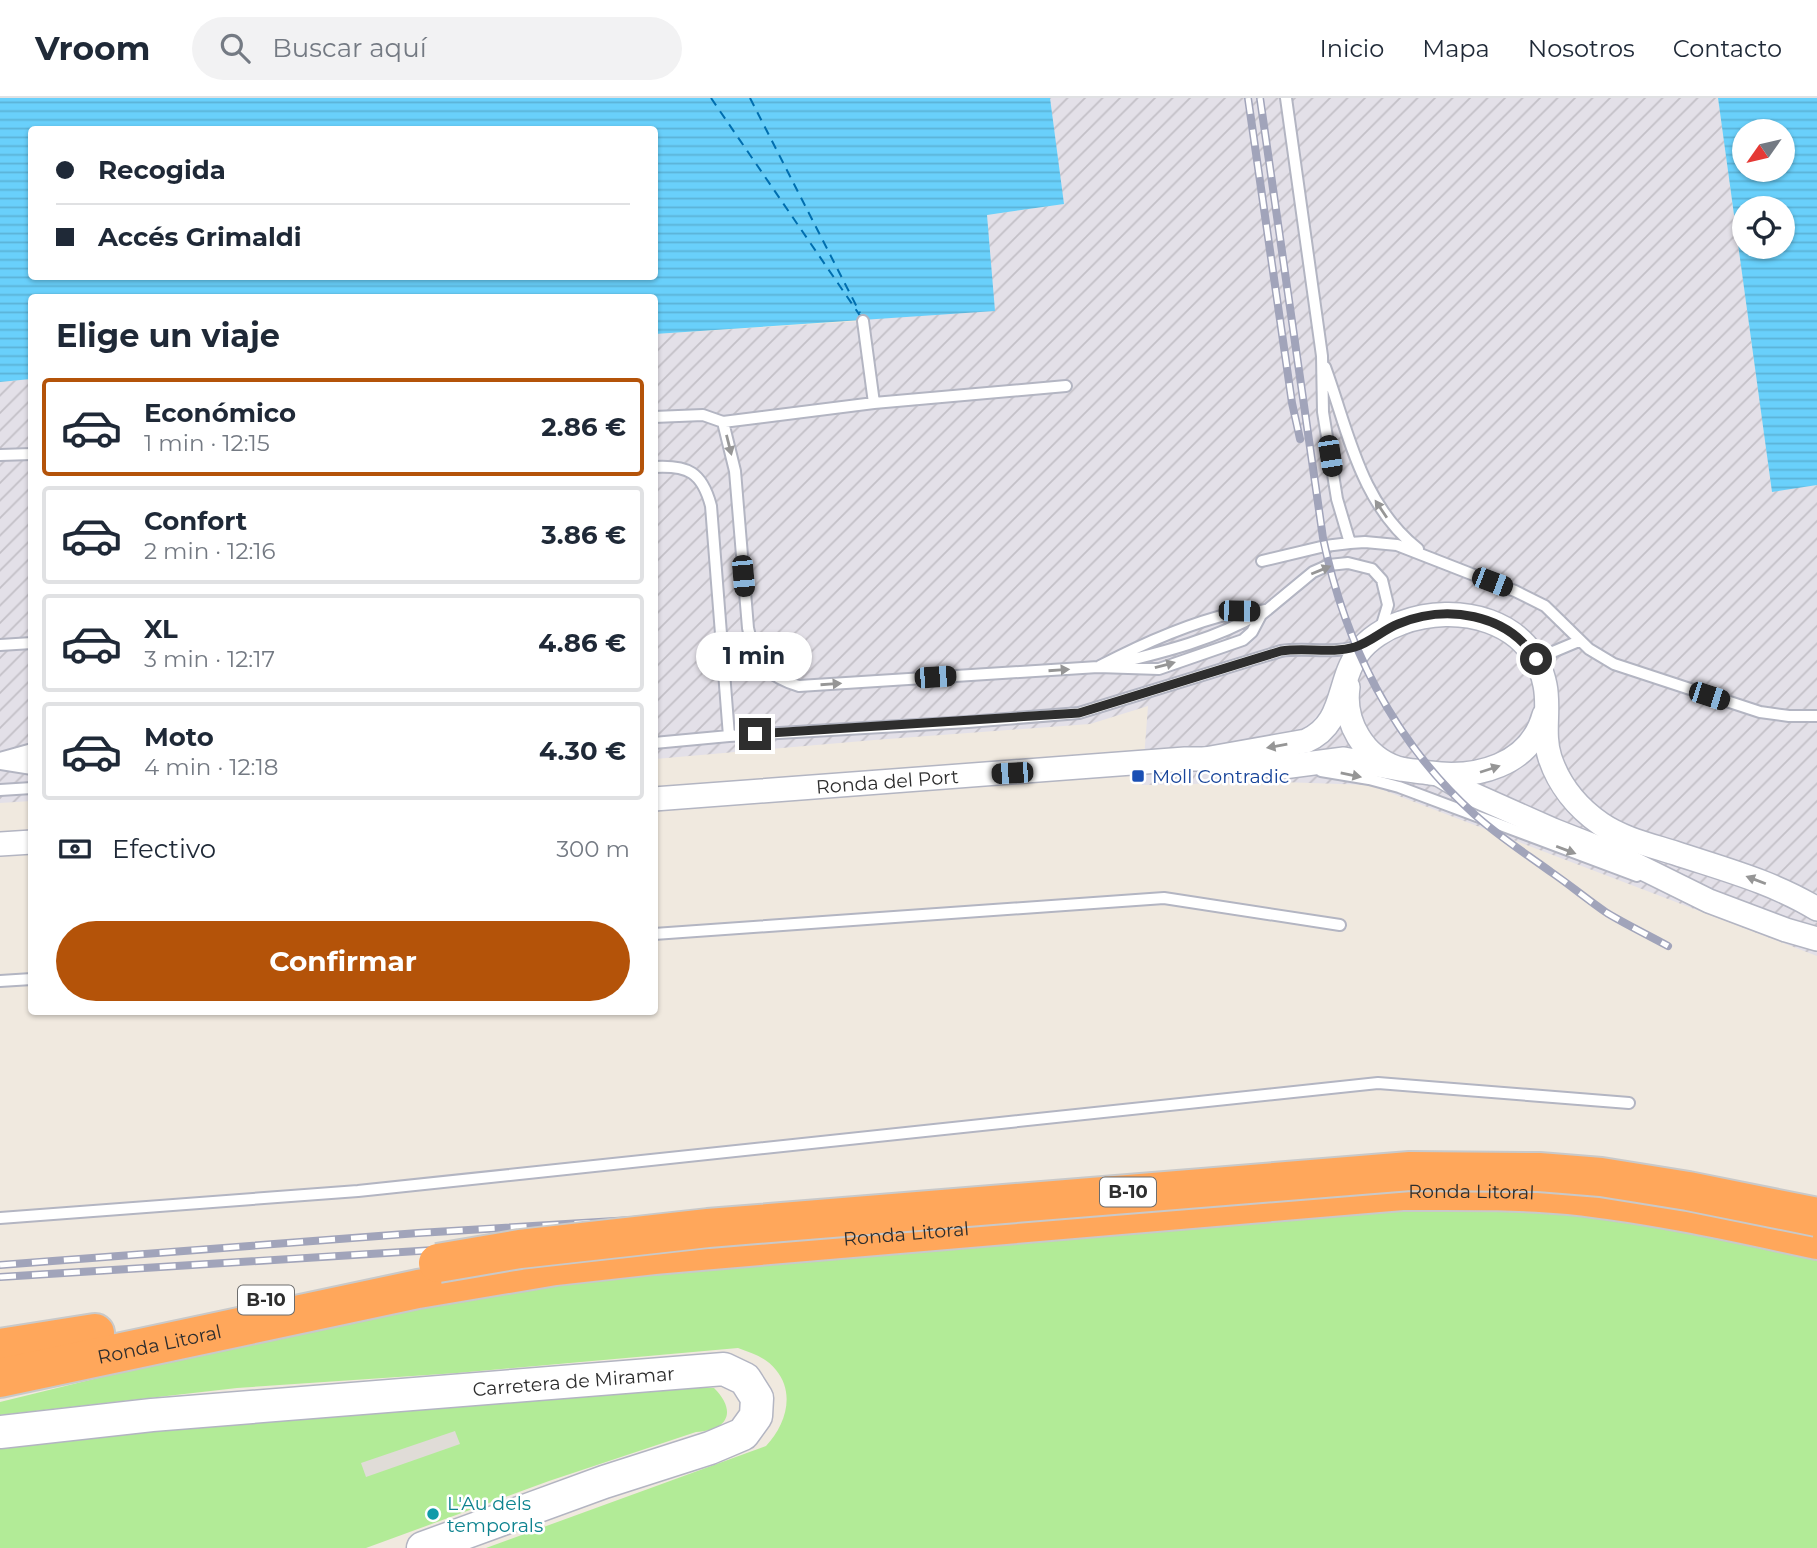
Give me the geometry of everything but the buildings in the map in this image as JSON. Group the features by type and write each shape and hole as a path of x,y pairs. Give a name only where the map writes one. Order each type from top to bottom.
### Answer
{"highway":[{"name":"Ronda Litoral","path":"0,1378 132,1338 415,1279 520,1249 614,1237 1105,1194 1410,1171 1539,1172 1601,1177 1817,1217"},
{"name":"Ronda Litoral","path":"415,1279 654,1255 1402,1191 1526,1192 1607,1200 1690,1212 1817,1240"},
{"name":"B-10","path":"0,1335 132,1338"},
{"name":"Ronda Litoral","path":"0,1348 132,1338"},
{"name":"B-10","path":"0,1389 91,1366 132,1338"}],"street":[{"path":"1205,759 1306,741 1314,737 1331,720 1358,653 1377,635 1399,623 1419,617 1440,614 1472,616 1491,621 1512,632 1528,646 1536,659 1545,682 1546,744 1555,771 1573,800 1602,824 1639,842 1753,878 1817,909"},
{"path":"1351,669 1348,706 1355,730 1376,757 1400,769"},
{"path":"1205,759 1283,767 1344,759 1440,775 1482,772 1512,760 1533,738 1546,705"},
{"name":"Ronda del Port","path":"658,799 1205,759"},
{"path":"1440,775 1472,794 1614,854 1709,901 1817,939"},
{"path":"0,844 28,842"},
{"name":"Carretera de Miramar","path":"0,1432 152,1415 724,1369 744,1379 757,1398 756,1416 743,1434 424,1548"}],"lane":[{"path":"1286,98 1322,356 1323,412 1337,499 1350,543"},
{"path":"863,321 874,403"},
{"path":"1322,356 1362,477 1391,523 1428,557"},
{"path":"658,417 703,415 723,422 874,403 1066,386"},
{"path":"658,743 1079,713 1281,651 1340,650 1355,647 1377,635 1387,614 1387,596 1379,575 1364,565 1348,563 1320,568 1305,577 1266,610 1257,620 1252,632 1243,640 1159,668 1098,667 799,686 781,681 763,667 752,650 735,471 723,422"},
{"path":"0,455 28,454"},
{"path":"658,467 686,468 698,478 707,491 711,506 729,736"},
{"path":"1262,561 1350,543 1396,545 1538,602 1554,613 1579,641 1601,658 1631,671 1770,714 1817,716"},
{"path":"1098,667 1148,641 1234,612 1266,610"},
{"path":"1536,659 1579,641"},
{"path":"0,645 28,643"},
{"path":"0,761 28,751"},
{"path":"0,761 28,760"},
{"path":"0,761 28,768"},
{"path":"1283,767 1336,772 1399,787 1612,868 1709,901"},
{"path":"0,790 28,788"},
{"path":"658,934 1164,898 1340,925"},
{"path":"0,981 28,979"},
{"path":"0,1218 358,1191 1378,1083 1629,1103"}],"shaded area":[{"path":"1027,98 1718,98 1732,200 1732,259 1740,259 1772,491 1817,485 1817,956 1370,785 1281,782 1142,785 1148,706 1090,724 658,759 658,334 863,321 987,215 1063,204"},
{"path":"28,379 28,801 0,803 0,382"},
{"path":"455,1431 460,1444 366,1477 361,1463"}],"green space":[{"path":"1400,1206 1583,1210 1817,1254 1817,1548 486,1548 766,1446 783,1419 786,1389 776,1370 768,1362 738,1348 457,1373 237,1388 0,1415 0,1402 392,1306 542,1282"},
{"path":"677,1387 714,1388 726,1405 726,1419 707,1431 696,1432 549,1481 366,1548 0,1548 0,1444 226,1420"}],"water":[{"path":"0,98 1050,98 1064,204 987,215 995,311 658,334 658,294 28,294 28,379 0,382"},
{"path":"1718,98 1817,98 1817,485 1772,492 1740,259 1795,259 1795,196 1732,196 1732,200"}],"ferry route":[{"path":"711,98 861,317"},
{"path":"750,98 860,313"}],"railway":[{"path":"1248,98 1292,403 1300,439"},
{"path":"1260,98 1323,538 1344,616 1359,653 1396,723 1445,786 1474,814 1607,913 1668,946"},
{"path":"0,1265 418,1233 763,1212 1282,1172 1485,1162 1591,1170 1779,1199 1817,1208"},
{"path":"0,1277 931,1219 1146,1200 1481,1176 1684,1200 1817,1230"}],"place":[{"name":"Moll Contradic","path":"1138,776"},
{"name":"L'Au dels temporals","path":"433,1514"}],"route":[{"path":"755,734 1079,713 1281,651 1340,650 1355,647 1399,623 1440,614 1472,616 1491,621 1518,636 1536,659"}]}
